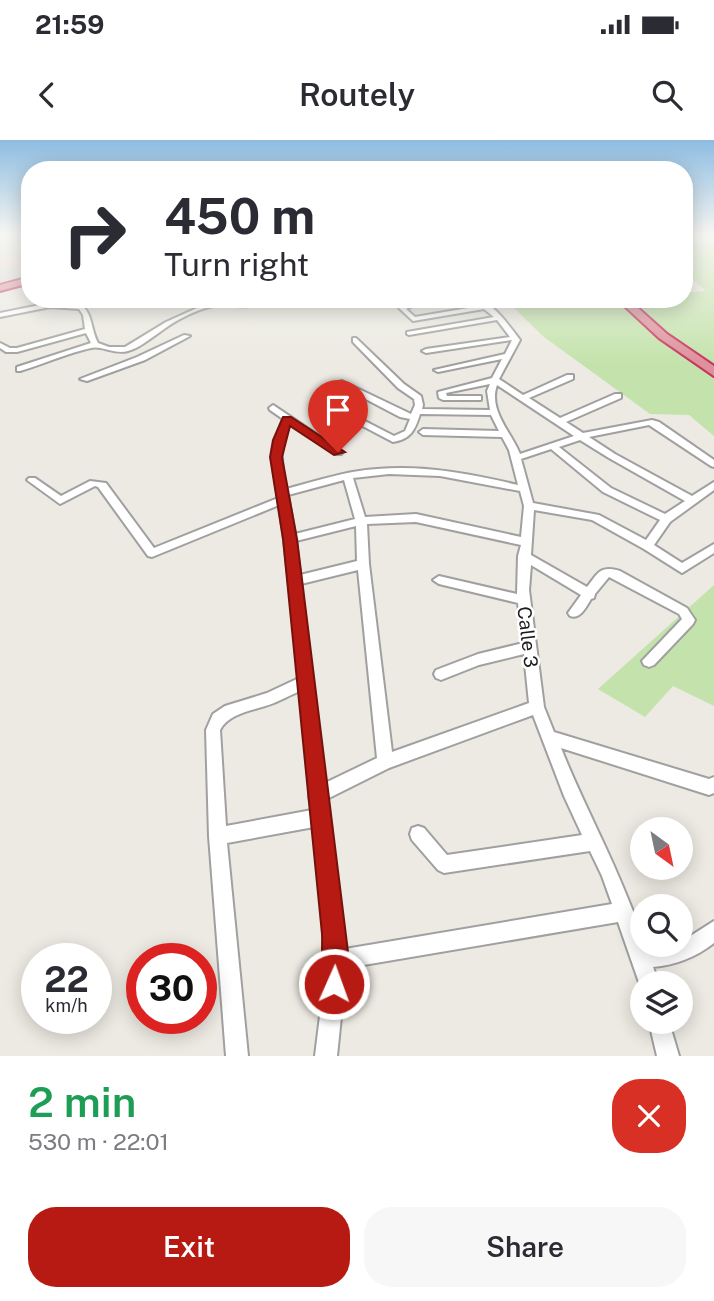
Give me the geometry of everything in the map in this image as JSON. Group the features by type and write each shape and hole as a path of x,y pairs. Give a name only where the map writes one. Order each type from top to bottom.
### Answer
{"highway":[{"path":"0,288 21,282"},
{"path":"0,295 21,290"},
{"path":"632,308 663,336 714,372"},
{"path":"650,308 658,315"},
{"path":"676,330 714,357"}],"street":[{"path":"0,315 35,308"},
{"path":"79,308 85,310 89,320 88,330 94,344"},
{"path":"20,369 94,344 121,352 131,350 169,323 203,308"},
{"path":"402,308 412,319 459,308"},
{"path":"426,351 514,338 499,318 486,308"},
{"path":"409,333 499,318"},
{"path":"0,345 9,350 17,350 88,330"},
{"path":"84,379 186,336"},
{"name":"Calle 3","path":"514,338 515,345 491,391 494,413 516,458 529,506 524,600 537,707 572,796 630,925"},
{"path":"321,402 395,439 410,433 420,402 418,397 401,386 356,340"},
{"path":"131,350 151,365"},
{"path":"438,370 508,356"},
{"path":"522,398 570,377"},
{"path":"478,398 443,398 442,392 495,380 559,422 692,500"},
{"path":"339,383 403,415 494,413"},
{"path":"559,422 618,396"},
{"path":"273,408 338,452"},
{"path":"287,419 276,449 290,539 337,960 326,1056"},
{"path":"516,458 582,436 653,422 714,464"},
{"path":"423,432 504,434"},
{"path":"553,446 607,490 666,519"},
{"path":"32,480 60,501 93,483 103,485 152,553 282,496 348,477 387,471 416,471 524,489"},
{"path":"348,477 361,521 363,564 385,762"},
{"path":"648,546 666,519 714,485"},
{"path":"529,506 595,517 648,546 682,569 714,548"},
{"path":"290,539 361,521 415,518 525,549 590,595"},
{"path":"295,581 363,564"},
{"path":"574,613 603,575 612,572 686,613 689,620 649,661"},
{"path":"439,580 524,600"},
{"path":"441,674 478,660 530,647"},
{"path":"237,1056 218,836 213,730 215,722 230,711 270,698 304,682"},
{"path":"317,796 385,762 537,707"},
{"path":"551,738 709,787 714,785"},
{"path":"218,836 320,817"},
{"path":"418,834 444,864 594,842"},
{"path":"337,960 625,911"},
{"path":"693,945 704,940 714,930"},
{"path":"642,957 669,957"},
{"name":"Calle 3","path":"642,957 646,971"},
{"path":"662,1034 668,1056"}],"shaded area":[{"path":"0,277 21,277 21,280 0,286"}],"green space":[{"path":"693,277 714,277 714,436 689,415 650,414 544,337 514,308 693,308 693,292 706,291"},
{"path":"714,585 714,706 673,686 645,717 598,689"}],"route":[{"path":"334,984 337,960 306,705 290,539 277,471 276,449 287,419 338,452"}]}
